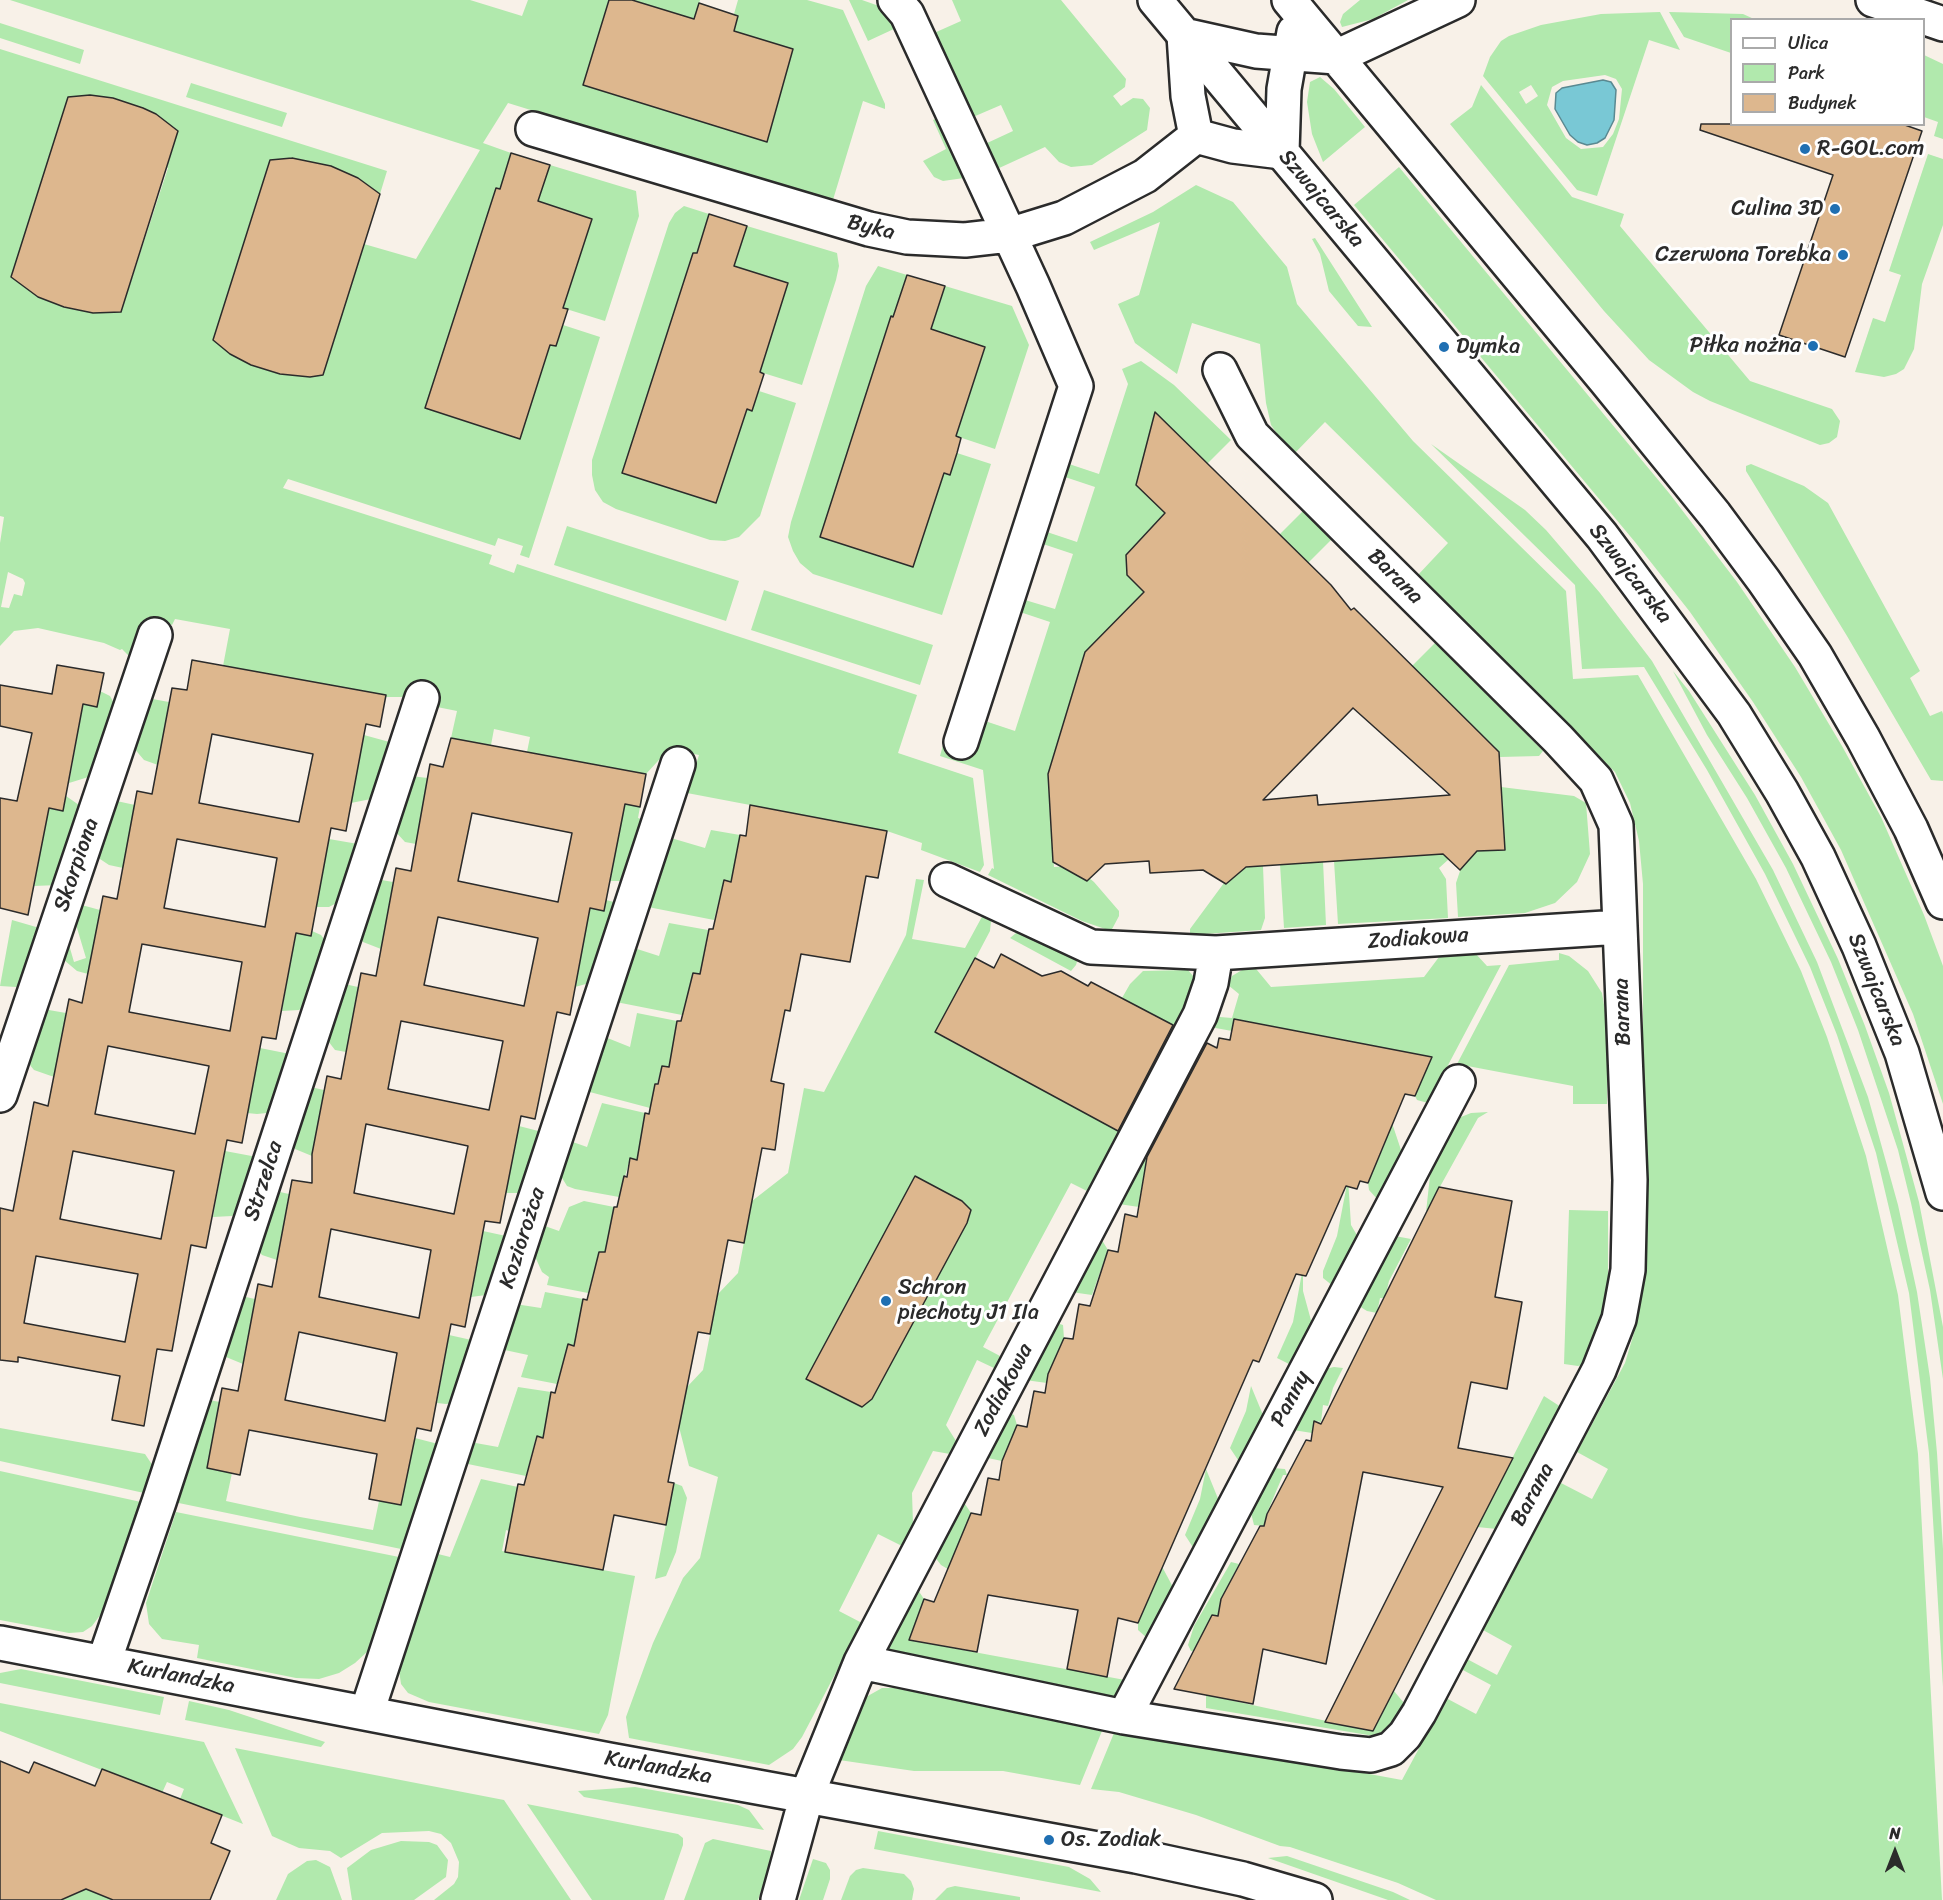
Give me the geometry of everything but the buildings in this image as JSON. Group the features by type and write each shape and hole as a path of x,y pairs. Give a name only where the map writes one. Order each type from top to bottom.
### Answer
{"street":[{"path":"895,0 907,15 1076,386 961,742"},
{"name":"Szwajcarska","path":"1155,0 1602,536 1705,673 1753,744 1818,857 1859,946 1902,1053 1943,1193"},
{"path":"1300,3 1290,53 1284,89 1282,152 1233,146 1196,136 1188,96 1184,34 1256,51 1290,53 1336,57 1458,0"},
{"path":"1873,0 1943,24"},
{"path":"1300,3 1336,57 1606,381 1715,515 1764,580 1815,655 1863,738 1911,829 1943,902"},
{"name":"Byka","path":"533,129 869,229 907,237 965,240 1009,235 1048,224 1096,203 1164,163 1196,136"},
{"name":"Barana","path":"1124,1717 1341,1752 1371,1755 1391,1749 1405,1735 1424,1702 1599,1370 1619,1319 1628,1270 1630,1180 1616,825 1596,780 1558,739 1252,435 1220,370"},
{"name":"Skorpiona","path":"0,1095 155,635"},
{"name":"Strzelca","path":"104,1662 166,1480 422,698"},
{"name":"Koziorożca","path":"367,1712 678,764"},
{"name":"Zodiakowa","path":"947,880 1092,946 1215,953 1620,927"},
{"name":"Zodiakowa","path":"778,1900 807,1795 861,1662 1200,1015 1211,982 1215,953"},
{"name":"Panny","path":"1124,1717 1458,1082"},
{"name":"Kurlandzka","path":"0,1643 1186,1866 1315,1900"},
{"path":"861,1662 1124,1717"}],"green space":[{"path":"10,0 470,0 522,16 528,0 612,0 734,31 738,16 734,14 738,0 807,0 843,10 885,104 885,109 863,101 832,203 508,103 483,143 511,153 500,189 496,189 425,408 519,439 550,345 563,325 600,337 529,558 520,555 523,546 498,538 495,546 288,479 283,488 492,555 489,564 514,573 517,564 917,695 898,753 973,778 984,865 980,872 921,850 922,843 887,831 687,793 699,755 669,749 646,774 527,752 530,737 494,729 491,745 451,738 457,711 432,706 418,690 402,697 386,697 223,666 230,629 175,619 172,625 148,617 132,659 122,649 104,643 38,628 14,631 0,646 0,543 4,517 0,516 0,49 387,171 380,194 270,160 257,200 213,340 322,375 364,244 416,259 480,150","holes":["68,97 168,168 121,312 11,277","8,572 23,579 25,583 22,596 14,594 9,608 1,607"]},
{"path":"632,0 700,0 694,19"},
{"path":"849,0 862,0 879,6 888,12 896,28 868,41"},
{"path":"952,0 1061,0 1126,79 1125,87 1113,96 1121,106 1133,98 1143,99 1150,108 1147,130 1092,165 1071,167 1059,162 1045,147 997,169 985,144 1013,131 1001,105 973,117 934,33 961,21"},
{"path":"1360,0 1408,0 1373,19 1342,27 1340,22 1343,14"},
{"path":"1660,12 1680,50 1649,40 1597,196 1577,190 1483,76 1490,57 1501,41 1509,36 1541,25 1601,14","holes":["1605,75 1616,79 1622,89 1619,119 1613,134 1603,147 1581,149 1566,138 1547,105 1552,87 1563,81","1531,85 1538,96 1526,104 1519,92"]},
{"path":"1669,12 1743,14 1752,18 1730,18 1730,53 1684,37"},
{"path":"0,23 84,50 80,64 0,38"},
{"path":"1925,55 1943,64 1943,139 1934,136 1938,122 1925,117"},
{"path":"1320,77 1334,89 1365,127 1323,162 1312,134 1307,102 1310,82"},
{"path":"191,83 287,113 282,127 186,97"},
{"path":"1481,85 1572,197 1624,214 1620,226 1750,381 1832,409 1840,421 1837,437 1829,443 1820,445 1710,401 1693,392 1649,360 1604,311 1450,124 1472,107"},
{"path":"937,118 964,178 943,181 934,177 923,161 946,149 933,120"},
{"path":"1928,154 1943,159 1943,225 1922,284 1914,349 1904,369 1896,374 1884,377 1855,372 1873,318 1885,322 1901,275 1889,271"},
{"path":"550,165 636,191 639,216 605,321 563,308 591,219 538,201"},
{"path":"1399,167 1669,493 1737,582 1795,667 1842,746 1881,817 1924,915 1943,966 1943,1104 1913,1014 1841,850 1801,777 1753,702 1690,612 1635,542 1354,205"},
{"path":"1196,185 1233,202 1287,267 1297,304 1413,441 1566,591 1573,679 1638,675 1756,879 1801,971 1827,1037 1866,1156 1898,1295 1918,1454 1942,1900 1436,1900 1398,1883 1290,1847 1280,1846 1196,1815 1119,1792 1091,1789 1114,1733 1255,1753 1402,1780 1446,1698 1476,1714 1491,1685 1461,1669 1467,1659 1497,1675 1512,1646 1483,1630 1561,1483 1592,1499 1608,1469 1577,1452 1625,1363 1637,1323 1643,1283 1643,884 1639,841 1630,803 1615,772 1417,576 1448,543 1325,422 1293,455 1271,425 1266,403 1260,344 1192,323 1177,374 1135,343 1118,304 1139,295 1160,222 1094,250 1090,242 1153,212"},
{"path":"684,206 709,214 697,253 693,253 622,472 716,503 747,409 752,411 759,391 796,403 760,516 739,537 725,541 710,540 616,509 603,502 595,490 592,475 592,460 669,223 675,213"},
{"path":"747,226 837,253 839,266 836,280 802,385 760,372 788,283 734,266"},
{"path":"1315,238 1372,327 1358,326 1329,291 1320,254 1312,239"},
{"path":"878,266 907,275 893,317 891,317 820,537 913,567 944,473 957,453 991,464 942,615 813,574 800,563 788,537 866,286"},
{"path":"945,286 1012,306 1029,345 995,449 956,436 985,347 931,329"},
{"path":"1141,361 1174,385 1231,440 1205,466 1203,464 1205,461 1155,412 1136,485 1165,513 1126,555 1127,575 1144,592 1086,651 1140,731 1074,688 1048,774 1054,867 1075,866 1094,882 1119,911 1119,916 1111,931 1082,921 988,875 992,868 994,869 983,770 940,756 945,738 985,721 1015,731 1050,622 1020,612 1025,600 1055,609 1073,554 1043,544 1047,532 1077,542 1095,487 1065,477 1069,464 1099,474 1128,384 1122,369"},
{"path":"1431,444 1525,510 1546,530 1600,593 1652,661 1773,870 1817,962 1868,1097 1898,1205 1917,1292 1930,1378 1937,1453 1943,1549 1943,1687 1929,1453 1909,1293 1876,1153 1837,1035 1810,967 1765,874 1707,770 1644,667 1582,669 1575,585"},
{"path":"1751,464 1804,486 1828,503 1920,671 1910,678 1930,716 1942,711 1943,781 1931,780 1847,636 1746,471 1746,466"},
{"path":"1303,511 1331,540 1308,563 1279,535"},
{"path":"567,526 739,581 726,621 554,565"},
{"path":"764,590 933,645 920,685 751,630"},
{"path":"1435,643 1543,751 1539,756 1500,757 1499,752 1412,666"},
{"path":"1673,671 1689,691 1755,795 1793,864 1838,959 1865,1026 1889,1093 1919,1202 1943,1327 1943,1379 1930,1290 1911,1203 1898,1150 1858,1030 1831,962 1786,868 1747,798 1707,735"},
{"path":"100,691 110,696 115,705 95,775 69,783 83,704 97,707"},
{"path":"147,698 169,702 158,765 144,760 133,747"},
{"path":"364,735 393,743 377,792 371,799 351,803"},
{"path":"410,776 428,778 416,844 405,842 394,830"},
{"path":"1501,787 1574,796 1586,803 1590,854 1577,882 1555,903 1525,913 1458,917 1456,883 1462,865 1471,858 1470,852 1505,849"},
{"path":"66,796 79,805 81,813 58,885 34,886 49,808 63,811"},
{"path":"112,800 135,805 123,868 109,865 100,859 96,852"},
{"path":"625,804 640,807 638,818 645,820 623,881 610,881"},
{"path":"711,830 740,835 731,882 724,880 714,920 648,907 671,838 705,848"},
{"path":"329,839 358,844 342,900 329,907 316,907"},
{"path":"1448,853 1449,859 1439,868 1446,879 1448,918 1338,924 1334,861"},
{"path":"1323,861 1326,925 1284,928 1280,864"},
{"path":"1263,866 1265,918 1261,930 1190,935 1190,929 1235,868"},
{"path":"376,879 393,882 381,949 363,942 359,935"},
{"path":"916,879 924,880 912,939 965,948 984,913 989,913 991,921 990,931 936,1033 1116,1130 1137,1093 1140,1094 1089,1192 1071,1183 983,1347 1000,1356 994,1368 977,1360 946,1425 956,1441 950,1454 933,1451 912,1493 913,1524 902,1546 878,1534 839,1611 862,1623 802,1737 793,1749 769,1765 629,1738 626,1717 653,1643 683,1578 700,1558 718,1477 689,1466 679,1427 687,1387 703,1370 718,1294 738,1273 752,1201 788,1173 804,1088 824,1092 906,935"},
{"path":"606,900 614,902 618,909 593,982 575,987 590,908 604,911"},
{"path":"78,904 100,910 88,974 77,971 64,960 67,938 74,962 86,958 74,918"},
{"path":"12,920 43,929 23,983 16,987 0,986"},
{"path":"669,923 708,930 700,974 693,973 682,1015 616,1002 634,948 659,956"},
{"path":"312,931 321,935 326,942 307,1004 299,1010 282,1011 296,933"},
{"path":"1023,931 1078,958 1076,965 1071,971 1010,938"},
{"path":"1468,951 1476,954 1487,966 1501,965 1428,1103 1417,1100 1415,1096 1432,1057 1235,1019 1232,1031 1210,1027 1208,1016 1232,1018 1239,994 1228,985 1232,976 1252,964 1271,987 1424,977 1442,953"},
{"path":"1559,953 1569,956 1588,971 1602,993 1608,1028 1607,1104 1573,1104 1573,1086 1457,1064 1509,965 1559,960"},
{"path":"1188,970 1199,983 1176,1027 1122,998 1130,984 1143,971"},
{"path":"340,983 358,987 346,1052 335,1050 325,1037"},
{"path":"43,1009 66,1013 54,1077 34,1070 29,1064 28,1055"},
{"path":"637,1013 677,1021 669,1067 662,1066 650,1108 586,1091 605,1037 630,1047"},
{"path":"260,1048 290,1054 274,1108 267,1113 247,1113"},
{"path":"306,1086 324,1090 312,1156 295,1149 292,1140"},
{"path":"602,1103 645,1113 637,1160 630,1159 619,1197 567,1186 559,1173 570,1141 587,1147"},
{"path":"1488,1112 1478,1118 1426,1212 1431,1167 1456,1119 1471,1113"},
{"path":"1390,1117 1402,1153 1378,1200 1369,1190 1368,1183 1384,1146"},
{"path":"519,1126 546,1133 520,1193 506,1193"},
{"path":"1147,1147 1152,1153 1139,1207 1112,1203"},
{"path":"225,1151 257,1157 238,1211 232,1216 213,1217"},
{"path":"1348,1179 1351,1225 1358,1237 1333,1286 1323,1278 1323,1271 1337,1236"},
{"path":"271,1190 289,1194 277,1260 262,1255 256,1248"},
{"path":"584,1201 614,1207 605,1252 599,1252 588,1293 547,1285 549,1277 542,1272 533,1252 542,1225 559,1231 569,1207"},
{"path":"1569,1210 1608,1211 1608,1289 1603,1318 1585,1364 1578,1366 1564,1364"},
{"path":"483,1231 506,1236 486,1295 471,1297"},
{"path":"1395,1236 1411,1239 1389,1281 1385,1298 1380,1298 1377,1313 1367,1311 1359,1306"},
{"path":"1100,1237 1108,1250 1092,1295 1071,1292"},
{"path":"1303,1267 1303,1291 1312,1324 1291,1365 1277,1358 1293,1322"},
{"path":"545,1292 583,1299 574,1346 568,1345 557,1384 521,1377 528,1355 500,1349 515,1304 541,1308"},
{"path":"237,1295 255,1299 243,1364 226,1357 221,1349"},
{"path":"1050,1321 1063,1325 1064,1338 1047,1383 1025,1380"},
{"path":"449,1335 476,1341 453,1403 446,1404 437,1403"},
{"path":"1343,1368 1333,1388 1328,1406 1323,1405 1321,1422 1315,1421 1312,1433 1293,1430 1325,1369"},
{"path":"1251,1386 1263,1415 1240,1463 1230,1448 1246,1411"},
{"path":"518,1387 551,1392 543,1438 536,1437 526,1476 463,1463 470,1442 498,1447"},
{"path":"1544,1396 1561,1407 1497,1529 1477,1527"},
{"path":"203,1399 220,1402 207,1468 232,1473 226,1501 300,1517 373,1530 379,1501 401,1505 415,1438 442,1445 406,1550 169,1501"},
{"path":"1002,1409 1014,1415 1017,1425 1002,1461 983,1457"},
{"path":"0,1428 145,1454 153,1466 144,1493 0,1461"},
{"path":"1273,1468 1285,1469 1287,1475 1283,1475 1264,1526 1254,1525 1251,1513"},
{"path":"1206,1469 1219,1501 1194,1549 1185,1535 1200,1499"},
{"path":"0,1471 141,1502 107,1606 92,1626 83,1632 69,1633 0,1620"},
{"path":"481,1479 518,1487 509,1531 506,1530 502,1551 635,1576 608,1715 599,1734 429,1702 408,1693 401,1684 399,1670 402,1652 434,1553 450,1557"},
{"path":"674,1483 682,1486 687,1498 676,1552 666,1576 655,1579"},
{"path":"963,1501 971,1513 951,1571 941,1565 934,1556"},
{"path":"176,1512 404,1558 378,1636 368,1651 339,1673 319,1679 296,1678 197,1658 199,1645 162,1639 149,1624 146,1603"},
{"path":"1159,1561 1174,1589 1147,1638 1138,1630 1138,1623 1154,1587"},
{"path":"1231,1562 1239,1564 1221,1599 1218,1616 1211,1615 1213,1643 1210,1654 1191,1651 1188,1645 1194,1626"},
{"path":"918,1590 924,1599 909,1640 1125,1680 1115,1698 1109,1703 882,1650 906,1593"},
{"path":"21,1669 164,1697 160,1715 0,1683 0,1673"},
{"path":"882,1688 895,1688 1102,1731 1080,1785 1003,1771 914,1771 839,1760 840,1748 866,1697"},
{"path":"1394,1691 1404,1703 1392,1726 1380,1737 1206,1708 1206,1695 1373,1731"},
{"path":"189,1701 229,1710 325,1742 321,1747 185,1720"},
{"path":"0,1703 204,1742 243,1824 180,1799 184,1789 167,1782 162,1793 0,1731"},
{"path":"235,1748 504,1800 571,1900 434,1900 454,1884 458,1877 459,1862 451,1843 441,1834 429,1831 382,1833 341,1858 330,1851 299,1848 272,1836"},
{"path":"635,1787 738,1805 749,1810 764,1830 584,1797 578,1791"},
{"path":"527,1804 678,1834 683,1838 683,1845 664,1900 592,1900"},
{"path":"878,1831 1069,1867 1090,1879 1101,1892 874,1849"},
{"path":"713,1839 771,1851 770,1865 758,1900 684,1900 705,1843"},
{"path":"401,1841 429,1842 437,1845 448,1860 446,1877 414,1900 352,1900 347,1868 371,1850"},
{"path":"1287,1856 1393,1892 1410,1900 1388,1900 1268,1858"},
{"path":"813,1859 826,1863 830,1870 830,1879 823,1900 799,1900"},
{"path":"316,1860 330,1867 342,1900 276,1900 288,1874 307,1861"},
{"path":"863,1868 904,1874 911,1881 914,1889 912,1900 841,1900 850,1876 856,1870"},
{"path":"955,1886 1020,1897 1020,1900 935,1900 947,1888"},
{"path":"80,1887 113,1900 57,1900 58,1897 63,1899 78,1893"}],"water":[{"path":"1603,80 1611,82 1616,90 1614,120 1605,138 1587,145 1578,142 1570,135 1555,109 1556,93 1562,88"}],"place":[{"name":"R-GOL.com","path":"1805,149"},
{"name":"Culina 3D","path":"1835,209"},
{"name":"Czerwona Torebka","path":"1843,255"},
{"name":"Piłka nożna","path":"1813,346"},
{"name":"Dymka","path":"1444,347"},
{"name":"Schron piechoty J1 IIa","path":"886,1301"},
{"name":"Os. Zodiak","path":"1049,1840"}]}
